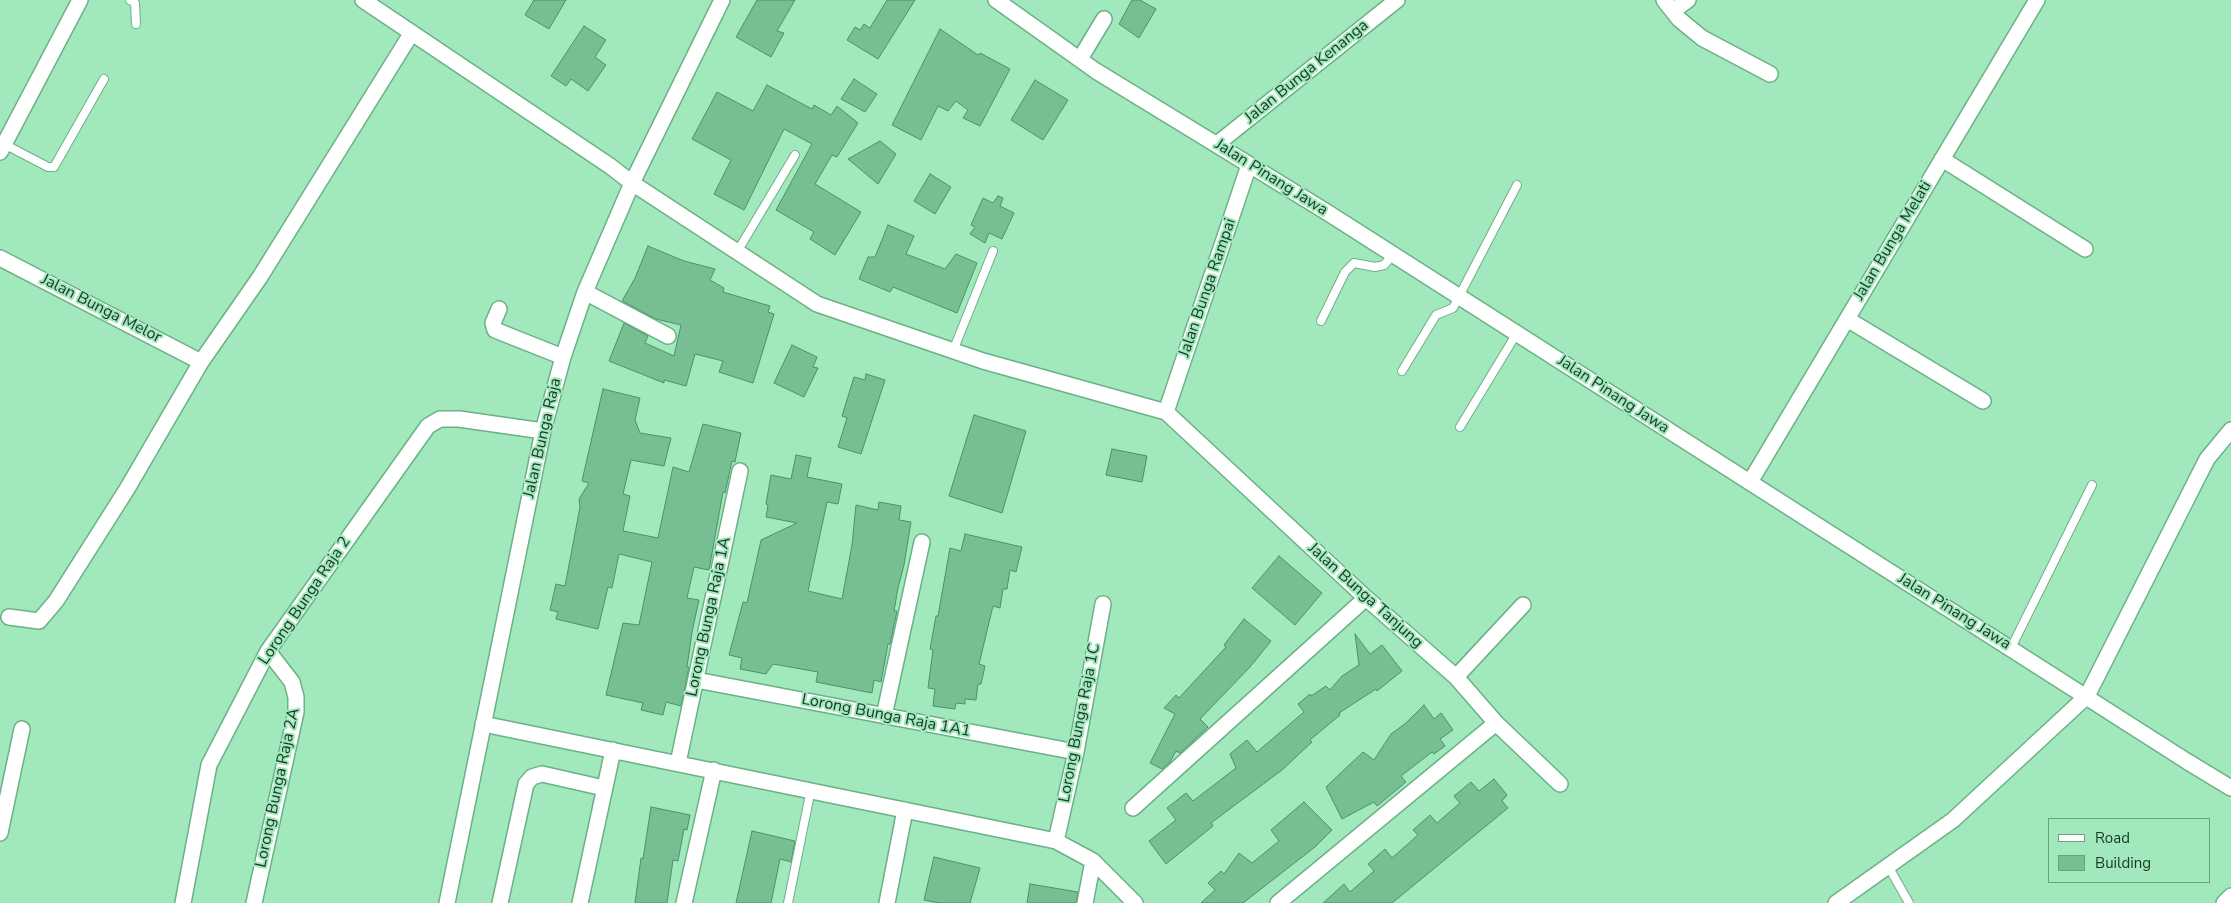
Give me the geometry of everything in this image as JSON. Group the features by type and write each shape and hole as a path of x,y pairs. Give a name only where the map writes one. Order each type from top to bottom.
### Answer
{"street":[{"path":"2,148 80,0"},
{"path":"362,0 610,166 632,183 817,304 953,351 1166,412"},
{"name":"Jalan Bunga Raja","path":"449,903 483,724 543,431 563,357 585,292 632,183 722,0"},
{"name":"Jalan Pinang Jawa","path":"996,0 1080,59 1458,296 2231,788"},
{"name":"Jalan Bunga Kenanga","path":"1217,144 1397,0"},
{"path":"1688,0 1668,6 1679,19 1702,38 1770,74"},
{"name":"Jalan Bunga Melati","path":"1750,482 2037,0"},
{"path":"1080,59 1104,18"},
{"path":"9,617 39,621 56,601 127,490 201,362 260,277 411,34"},
{"path":"1942,159 2085,249"},
{"name":"Jalan Bunga Rampai","path":"1166,412 1249,165"},
{"name":"Jalan Bunga Melor","path":"0,258 201,362"},
{"path":"585,292 668,336"},
{"path":"499,309 493,323 495,330 563,357"},
{"path":"1847,319 1983,401"},
{"name":"Jalan Bunga Tanjung","path":"1166,412 1366,598 1456,677 1496,723 1560,784"},
{"name":"Lorong Bunga Raja 2","path":"183,903 209,764 268,651 428,426 440,419 459,419 543,431"},
{"path":"1843,901 1952,820 2087,696 2207,459 2231,430"},
{"name":"Lorong Bunga Raja 1A","path":"678,763 740,471"},
{"path":"884,716 922,542"},
{"path":"1133,808 1366,598"},
{"name":"Lorong Bunga Raja 1C","path":"1056,840 1076,752 1103,604"},
{"path":"1456,677 1523,605"},
{"name":"Lorong Bunga Raja 2A","path":"254,903 296,712 296,697 292,682 268,651"},
{"name":"Lorong Bunga Raja 1A1","path":"696,680 1076,752"},
{"path":"1278,903 1496,723"},
{"path":"483,724 1056,840 1093,861 1135,903"},
{"path":"0,833 22,729"},
{"path":"580,903 613,750"},
{"path":"684,903 714,770"},
{"path":"500,903 526,784 532,777 542,774 604,788"},
{"path":"887,903 905,810"},
{"path":"1085,903 1093,861"},
{"path":"2224,903 2231,896"}],"lane":[{"path":"130,0 135,3 136,24"},
{"path":"2,148 48,167 54,167 104,79"},
{"path":"737,252 795,155"},
{"path":"1402,371 1436,315 1453,308 1517,185"},
{"path":"953,351 994,251"},
{"path":"1321,321 1345,272 1354,264 1375,267 1384,265 1392,256"},
{"path":"1460,427 1517,334"},
{"path":"2011,648 2092,485"},
{"path":"788,903 811,789"},
{"path":"1888,866 1909,903"}],"building":[{"path":"534,0 566,0 549,29 525,15"},
{"path":"757,0 795,0 777,31 784,33 771,57 736,37"},
{"path":"887,0 915,0 878,59 847,40 855,27 860,30 864,24 870,28"},
{"path":"1132,0 1140,0 1156,9 1139,38 1119,24"},
{"path":"584,26 606,40 595,57 606,65 588,91 571,79 566,86 551,76"},
{"path":"940,29 978,55 980,53 1010,69 980,126 963,118 968,110 956,101 948,111 938,106 921,140 892,125"},
{"path":"854,79 877,94 865,112 841,99"},
{"path":"1035,80 1068,100 1043,140 1011,120"},
{"path":"767,85 812,109 814,105 831,115 837,106 858,123 837,157 832,155 815,184 861,212 835,255 810,239 814,232 776,210 812,144 784,129 744,210 714,194 731,160 692,139 717,92 753,111"},
{"path":"880,141 896,154 878,184 848,159"},
{"path":"930,174 951,187 935,214 914,201"},
{"path":"998,196 1003,198 1000,206 1014,213 1002,239 989,233 985,243 970,234 975,227 971,225 983,198 993,203"},
{"path":"888,225 914,236 906,254 945,269 956,254 977,263 957,313 893,287 890,292 859,279 868,257 875,257"},
{"path":"648,246 684,261 715,269 710,280 724,288 723,292 770,306 768,312 774,314 753,383 719,372 723,361 695,354 686,386 664,380 664,383 609,361 624,323 648,336 645,343 674,356 681,325 656,319 622,301 635,278"},
{"path":"792,345 817,357 813,367 818,368 804,397 774,383"},
{"path":"866,374 885,380 861,454 838,447 847,418 842,416 854,377 865,380"},
{"path":"603,389 640,398 635,420 640,433 671,438 664,466 631,460 623,494 630,496 623,531 658,538 673,467 689,472 703,424 741,433 735,462 732,461 725,493 723,492 709,570 694,567 687,598 699,600 692,632 687,667 689,667 681,706 666,702 663,715 641,710 643,703 606,695 623,623 639,625 652,562 619,554 612,588 608,587 598,629 556,619 558,612 550,610 556,584 565,586 580,507 579,499 589,483 582,481"},
{"path":"974,415 1026,431 1002,513 949,496"},
{"path":"1112,449 1147,456 1142,482 1106,475"},
{"path":"796,455 811,458 807,477 842,484 838,504 827,502 808,591 842,599 852,545 856,505 878,510 879,502 901,506 899,520 911,522 894,611 897,611 890,644 888,644 881,682 874,680 872,693 816,682 818,672 773,664 766,674 740,669 742,658 729,655 743,602 747,603 761,540 797,523 766,517 768,505 766,504 771,475 791,479"},
{"path":"965,534 1022,547 1016,572 1010,570 1007,589 1003,589 1000,608 993,606 979,664 985,666 981,684 978,684 976,700 965,699 965,704 956,703 955,709 933,706 935,689 928,688 933,650 930,649 950,548 961,551"},
{"path":"1279,556 1322,593 1295,625 1252,588"},
{"path":"1244,619 1271,641 1250,667 1200,719 1208,727 1180,753 1176,751 1170,762 1162,769 1150,763 1175,714 1164,708 1176,695 1179,698 1226,647 1224,645"},
{"path":"1355,634 1370,654 1382,645 1402,671 1377,691 1376,689 1339,713 1340,715 1310,740 1312,742 1282,770 1211,823 1213,826 1166,864 1149,841 1176,820 1167,808 1186,793 1193,801 1236,768 1230,754 1247,740 1257,752 1304,712 1298,704 1310,694 1311,696 1326,686 1330,690 1342,676 1359,665"},
{"path":"1424,705 1434,719 1441,713 1453,730 1440,739 1445,746 1434,754 1432,752 1401,776 1406,782 1377,806 1374,802 1342,819 1326,787 1363,752 1374,760 1391,734 1406,723"},
{"path":"1494,779 1507,795 1502,801 1508,808 1392,903 1323,903 1344,884 1350,892 1374,871 1368,864 1385,849 1392,858 1418,835 1413,830 1430,815 1437,823 1460,803 1454,796 1471,782 1479,791"},
{"path":"1304,802 1332,830 1315,847 1243,903 1201,903 1215,890 1208,883 1221,871 1224,874 1239,853 1252,863 1279,841 1271,830"},
{"path":"651,807 690,815 687,830 684,829 678,861 673,860 667,903 635,903 641,858 643,859"},
{"path":"752,831 795,841 791,862 780,859 771,903 736,903"},
{"path":"934,857 980,868 970,903 939,903 924,900"},
{"path":"1030,884 1078,892 1076,903 1027,903"}]}
